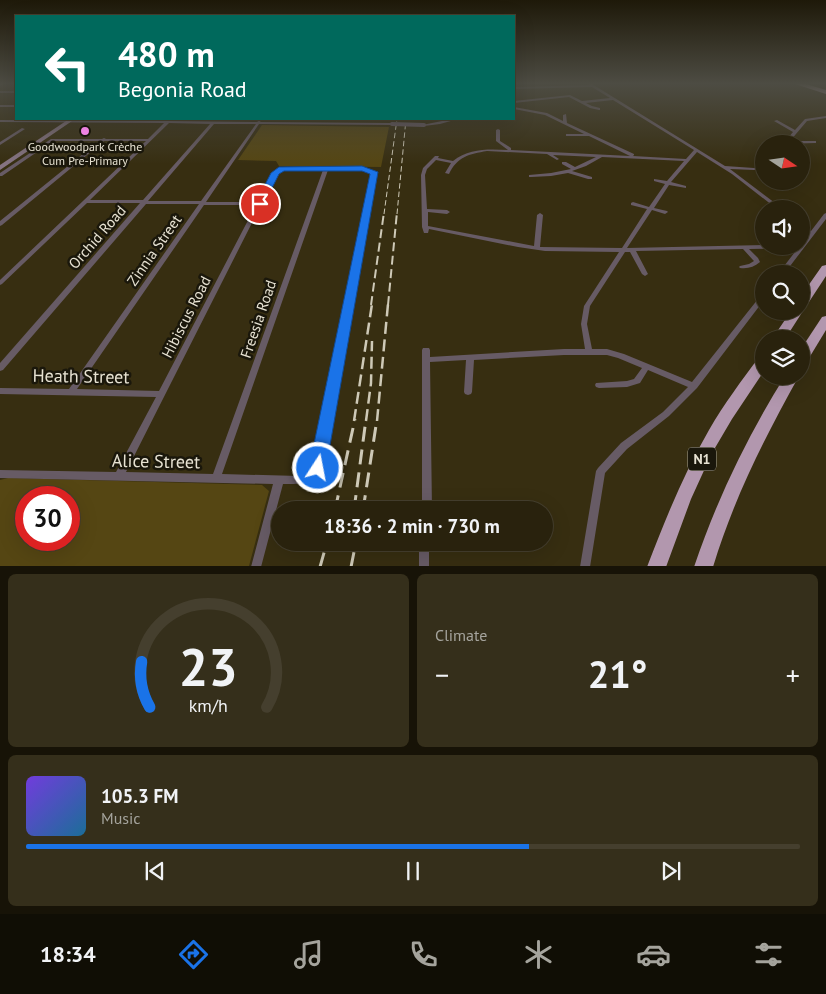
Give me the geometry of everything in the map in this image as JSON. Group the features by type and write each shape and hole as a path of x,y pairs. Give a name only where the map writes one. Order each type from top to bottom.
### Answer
{"highway":[{"path":"810,291 826,268"},
{"path":"810,346 826,320"},
{"name":"N1","path":"656,566 685,493 705,453 729,410 755,373"},
{"name":"N1","path":"703,566 723,508 746,456 787,385"}],"main road":[{"path":"0,162 66,120"},
{"path":"0,168 66,120"}],"street":[{"path":"530,110 546,114 633,156"},
{"path":"632,110 724,167 771,200"},
{"path":"814,113 825,117"},
{"path":"565,123 566,115"},
{"path":"793,135 810,118 825,117"},
{"path":"0,122 170,120 213,123 259,121 424,124 452,120"},
{"path":"0,283 170,120"},
{"name":"Zinnia Street","path":"71,392 259,121"},
{"path":"776,122 796,132"},
{"name":"Orchid Road","path":"0,368 213,123"},
{"path":"801,126 810,128"},
{"path":"0,144 23,129"},
{"path":"498,130 498,141 516,150"},
{"path":"567,135 589,134"},
{"path":"0,224 104,139"},
{"path":"0,175 52,140 150,140"},
{"path":"810,142 816,142"},
{"path":"447,173 454,162 478,151 516,150 687,160"},
{"path":"589,352 584,324 587,306 668,183 696,150"},
{"path":"547,152 557,159"},
{"path":"531,176 553,176 572,171 603,155"},
{"path":"454,162 436,158 425,170 423,175 426,229 537,248 632,250 755,248"},
{"path":"564,163 572,171 590,178"},
{"path":"724,167 755,169"},
{"name":"Hibiscus Road","path":"119,476 277,171 288,168 326,168"},
{"name":"Alice Street","path":"0,474 279,480 299,480 311,476 318,468 374,172 372,170 326,168"},
{"name":"Freesia Road","path":"216,479 326,168"},
{"path":"656,180 684,187"},
{"path":"85,202 260,204"},
{"path":"633,204 665,212"},
{"path":"426,210 447,212"},
{"path":"811,234 826,214"},
{"path":"537,248 540,215"},
{"path":"742,267 751,266 756,262 756,259 745,248"},
{"path":"632,250 645,274"},
{"path":"585,566 601,471 624,446 666,414 694,386 755,307"},
{"path":"426,350 426,501"},
{"path":"426,360 607,352 694,386"},
{"path":"468,392 470,357"},
{"path":"600,385 627,384 638,381 646,367"},
{"name":"Heath Street","path":"0,391 162,394"},
{"path":"256,566 279,480"},
{"path":"424,551 424,566"}],"shaded area":[{"path":"262,125 389,127 381,167 279,166 276,161 238,160"},
{"path":"8,478 262,485 269,491 249,566 0,566 0,480"}],"railway":[{"path":"384,214 397,120"},
{"path":"397,214 406,120"},
{"path":"371,305 384,212"},
{"path":"388,305 397,212"},
{"path":"354,421 372,304"},
{"path":"377,421 388,304"},
{"path":"366,421 371,383 372,341"},
{"path":"337,501 355,419"},
{"path":"355,501 366,419"},
{"path":"364,501 377,419"},
{"path":"320,566 324,551"},
{"path":"351,566 354,551"}],"place":[{"name":"Goodwoodpark Crèche Cum Pre-Primary","path":"85,131"}],"route":[{"path":"260,204 275,173 282,169 362,169 374,172 318,468"}]}
